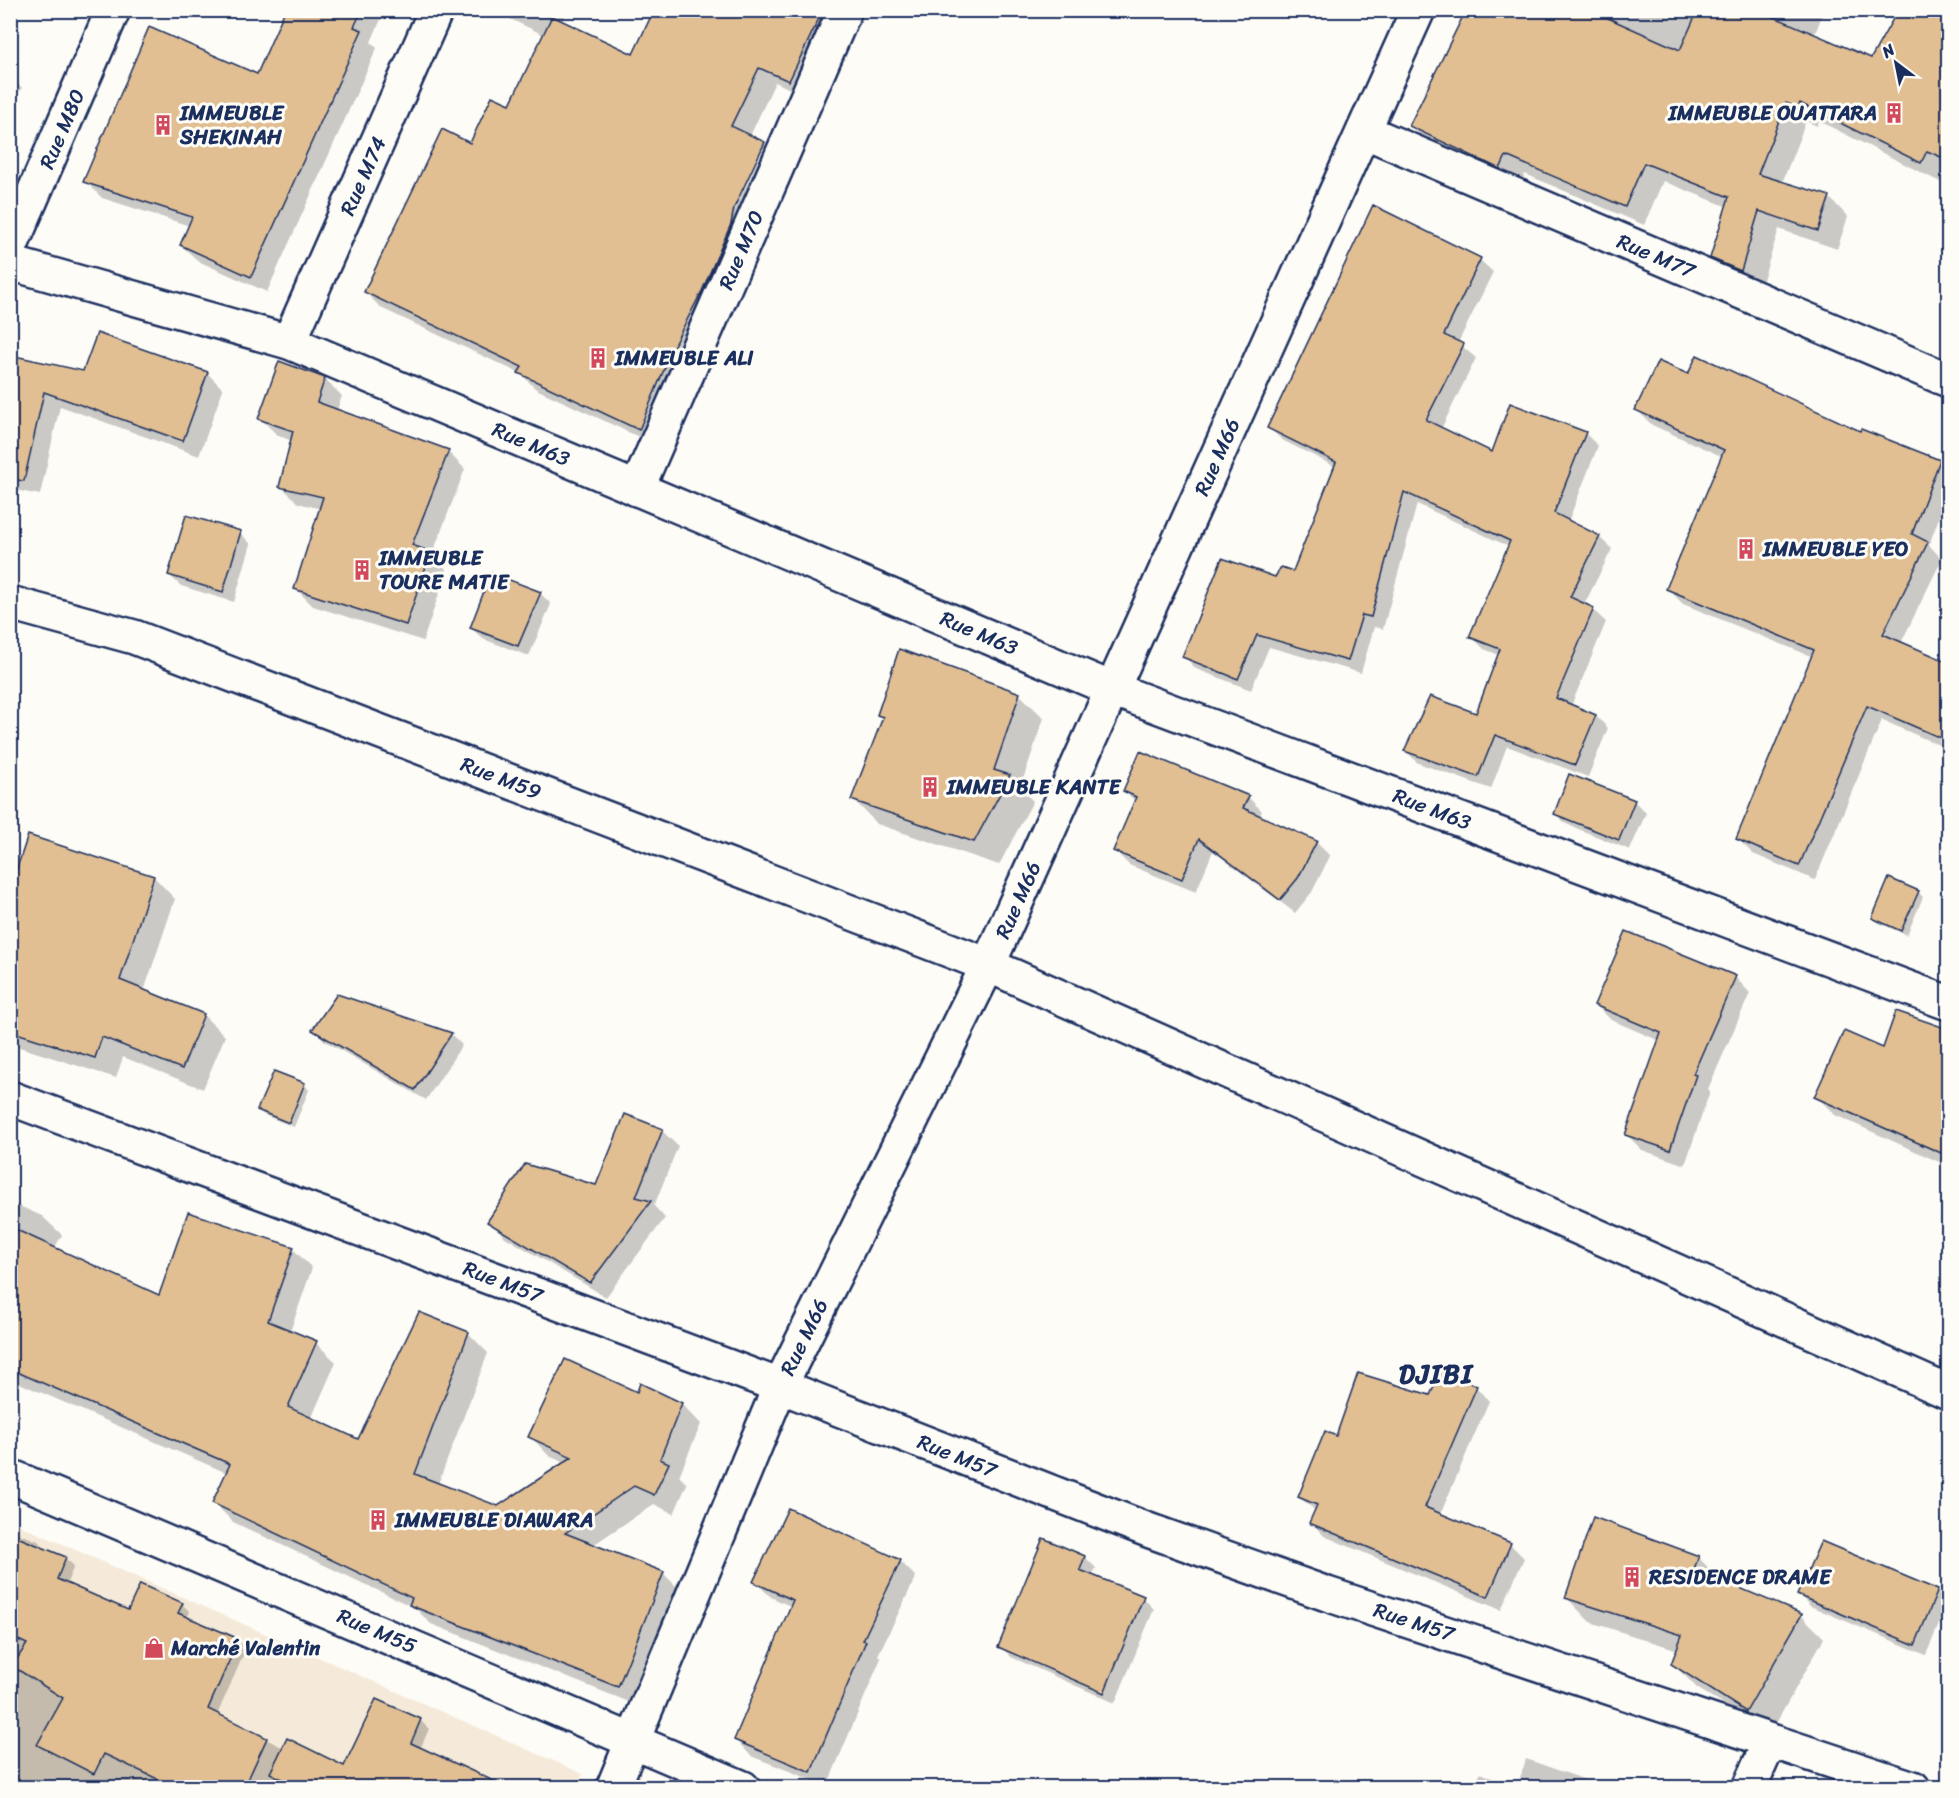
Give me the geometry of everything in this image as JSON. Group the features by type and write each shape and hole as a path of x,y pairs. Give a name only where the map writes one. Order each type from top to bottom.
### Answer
{"street":[{"name":"Rue M80","path":"10,248 113,10"},
{"name":"Rue M74","path":"289,342 436,10"},
{"name":"Rue M70","path":"637,489 844,10"},
{"name":"Rue M66","path":"613,1788 780,1386 988,965 1418,10"},
{"name":"Rue M77","path":"1364,131 1948,380"},
{"name":"Rue M63","path":"10,263 289,342 1112,690 1948,1004"},
{"name":"Rue M59","path":"10,603 134,637 988,965 1948,1392"},
{"name":"Rue M57","path":"10,1098 780,1386 1056,1495 1211,1553 1913,1788"},
{"name":"Rue M55","path":"10,1476 634,1739 743,1788"},
{"path":"1749,1788 1770,1741"}],"shaded area":[{"name":"Marché Valentin","path":"10,1521 583,1774 576,1788 11,1787"}],"building":[{"path":"285,10 362,10 354,27 362,30 251,277 180,245 192,217 83,182 149,27 257,74"},
{"path":"654,10 823,10 789,81 759,68 731,126 765,142 734,208 731,224 702,291 675,343 639,430 518,373 522,367 364,292 442,129 470,143 492,96 510,104 552,16 633,54"},
{"path":"1466,10 1590,10 1680,50 1698,10 1758,10 1871,58 1898,10 1948,10 1948,160 1927,151 1921,163 1800,103 1798,108 1786,103 1758,174 1830,196 1818,231 1759,211 1741,271 1710,258 1729,197 1644,163 1625,207 1506,156 1500,169 1409,126"},
{"path":"1373,205 1481,258 1444,335 1464,344 1426,420 1492,452 1510,403 1586,432 1554,513 1600,536 1570,597 1594,608 1556,698 1596,715 1575,765 1495,735 1478,777 1404,751 1430,696 1476,713 1500,649 1469,637 1510,541 1404,492 1371,617 1362,615 1348,661 1257,635 1238,679 1182,657 1222,558 1275,577 1281,567 1293,571 1336,462 1267,428"},
{"path":"97,333 208,372 183,441 44,392 24,481 10,479 10,355 83,371"},
{"path":"1697,355 1860,431 1861,429 1940,460 1912,534 1928,542 1883,634 1948,662 1948,741 1867,706 1799,866 1736,839 1814,650 1666,589 1724,450 1635,410 1658,361 1688,374"},
{"path":"279,361 325,378 317,402 449,450 412,545 431,552 406,625 294,589 323,497 279,487 293,431 258,419"},
{"path":"186,515 241,531 223,592 168,575"},
{"path":"491,573 541,592 518,646 470,628"},
{"path":"899,649 1020,693 994,770 1010,775 974,842 851,800 883,717 877,715"},
{"path":"1140,751 1249,796 1243,808 1317,841 1298,878 1280,900 1199,839 1182,879 1113,851 1136,797 1123,791"},
{"path":"1569,774 1635,800 1619,840 1554,814"},
{"path":"28,835 154,876 120,980 204,1014 182,1069 102,1037 95,1058 10,1031 10,889"},
{"path":"1889,878 1919,891 1901,931 1872,918"},
{"path":"1626,931 1736,976 1693,1074 1696,1075 1670,1150 1625,1135 1661,1033 1594,1005"},
{"path":"337,994 452,1033 415,1090 312,1030"},
{"path":"1896,1011 1948,1029 1948,1156 1814,1097 1844,1031 1883,1048"},
{"path":"274,1071 305,1083 289,1123 257,1110"},
{"path":"625,1114 663,1129 636,1197 651,1201 590,1283 487,1222 525,1164 596,1185"},
{"path":"188,1212 294,1247 268,1321 317,1341 288,1407 358,1439 419,1312 469,1332 415,1474 498,1506 572,1457 528,1437 565,1359 637,1392 640,1383 682,1403 660,1459 669,1463 654,1495 634,1486 565,1533 664,1572 618,1687 409,1605 412,1598 212,1503 230,1464 10,1369 10,1227 159,1295"},
{"path":"1442,1370 1477,1386 1425,1507 1511,1543 1488,1597 1309,1523 1317,1505 1298,1497 1325,1431 1336,1436 1358,1373 1430,1395"},
{"path":"788,1508 901,1560 863,1640 866,1641 811,1772 734,1740 793,1600 753,1582"},
{"path":"1593,1517 1699,1556 1694,1569 1802,1614 1746,1712 1671,1664 1682,1635 1565,1598"},
{"path":"10,1534 66,1557 57,1579 128,1610 140,1584 183,1603 178,1613 239,1639 208,1709 267,1738 244,1788 177,1788 104,1754 94,1774 37,1745 63,1698 12,1666 27,1644 10,1636"},
{"path":"1043,1538 1085,1556 1080,1570 1144,1596 1104,1693 998,1647"},
{"path":"1821,1541 1938,1590 1915,1645 1797,1595"},
{"path":"376,1699 421,1719 411,1743 509,1788 300,1788 270,1773 287,1738 344,1766"}],"place":[{"name":"IMMEUBLE OUATTARA","path":"1894,113"},
{"name":"IMMEUBLE SHEKINAH","path":"163,125"},
{"name":"IMMEUBLE ALI","path":"598,358"},
{"name":"IMMEUBLE YEO","path":"1746,549"},
{"name":"IMMEUBLE TOURE MATIE","path":"362,570"},
{"name":"IMMEUBLE KANTE","path":"930,787"},
{"name":"IMMEUBLE DIAWARA","path":"378,1520"},
{"name":"RESIDENCE DRAME","path":"1632,1577"},
{"name":"Marché Valentin","path":"154,1648"}],"district":[{"name":"DJIBI","path":"1436,1374"}]}
